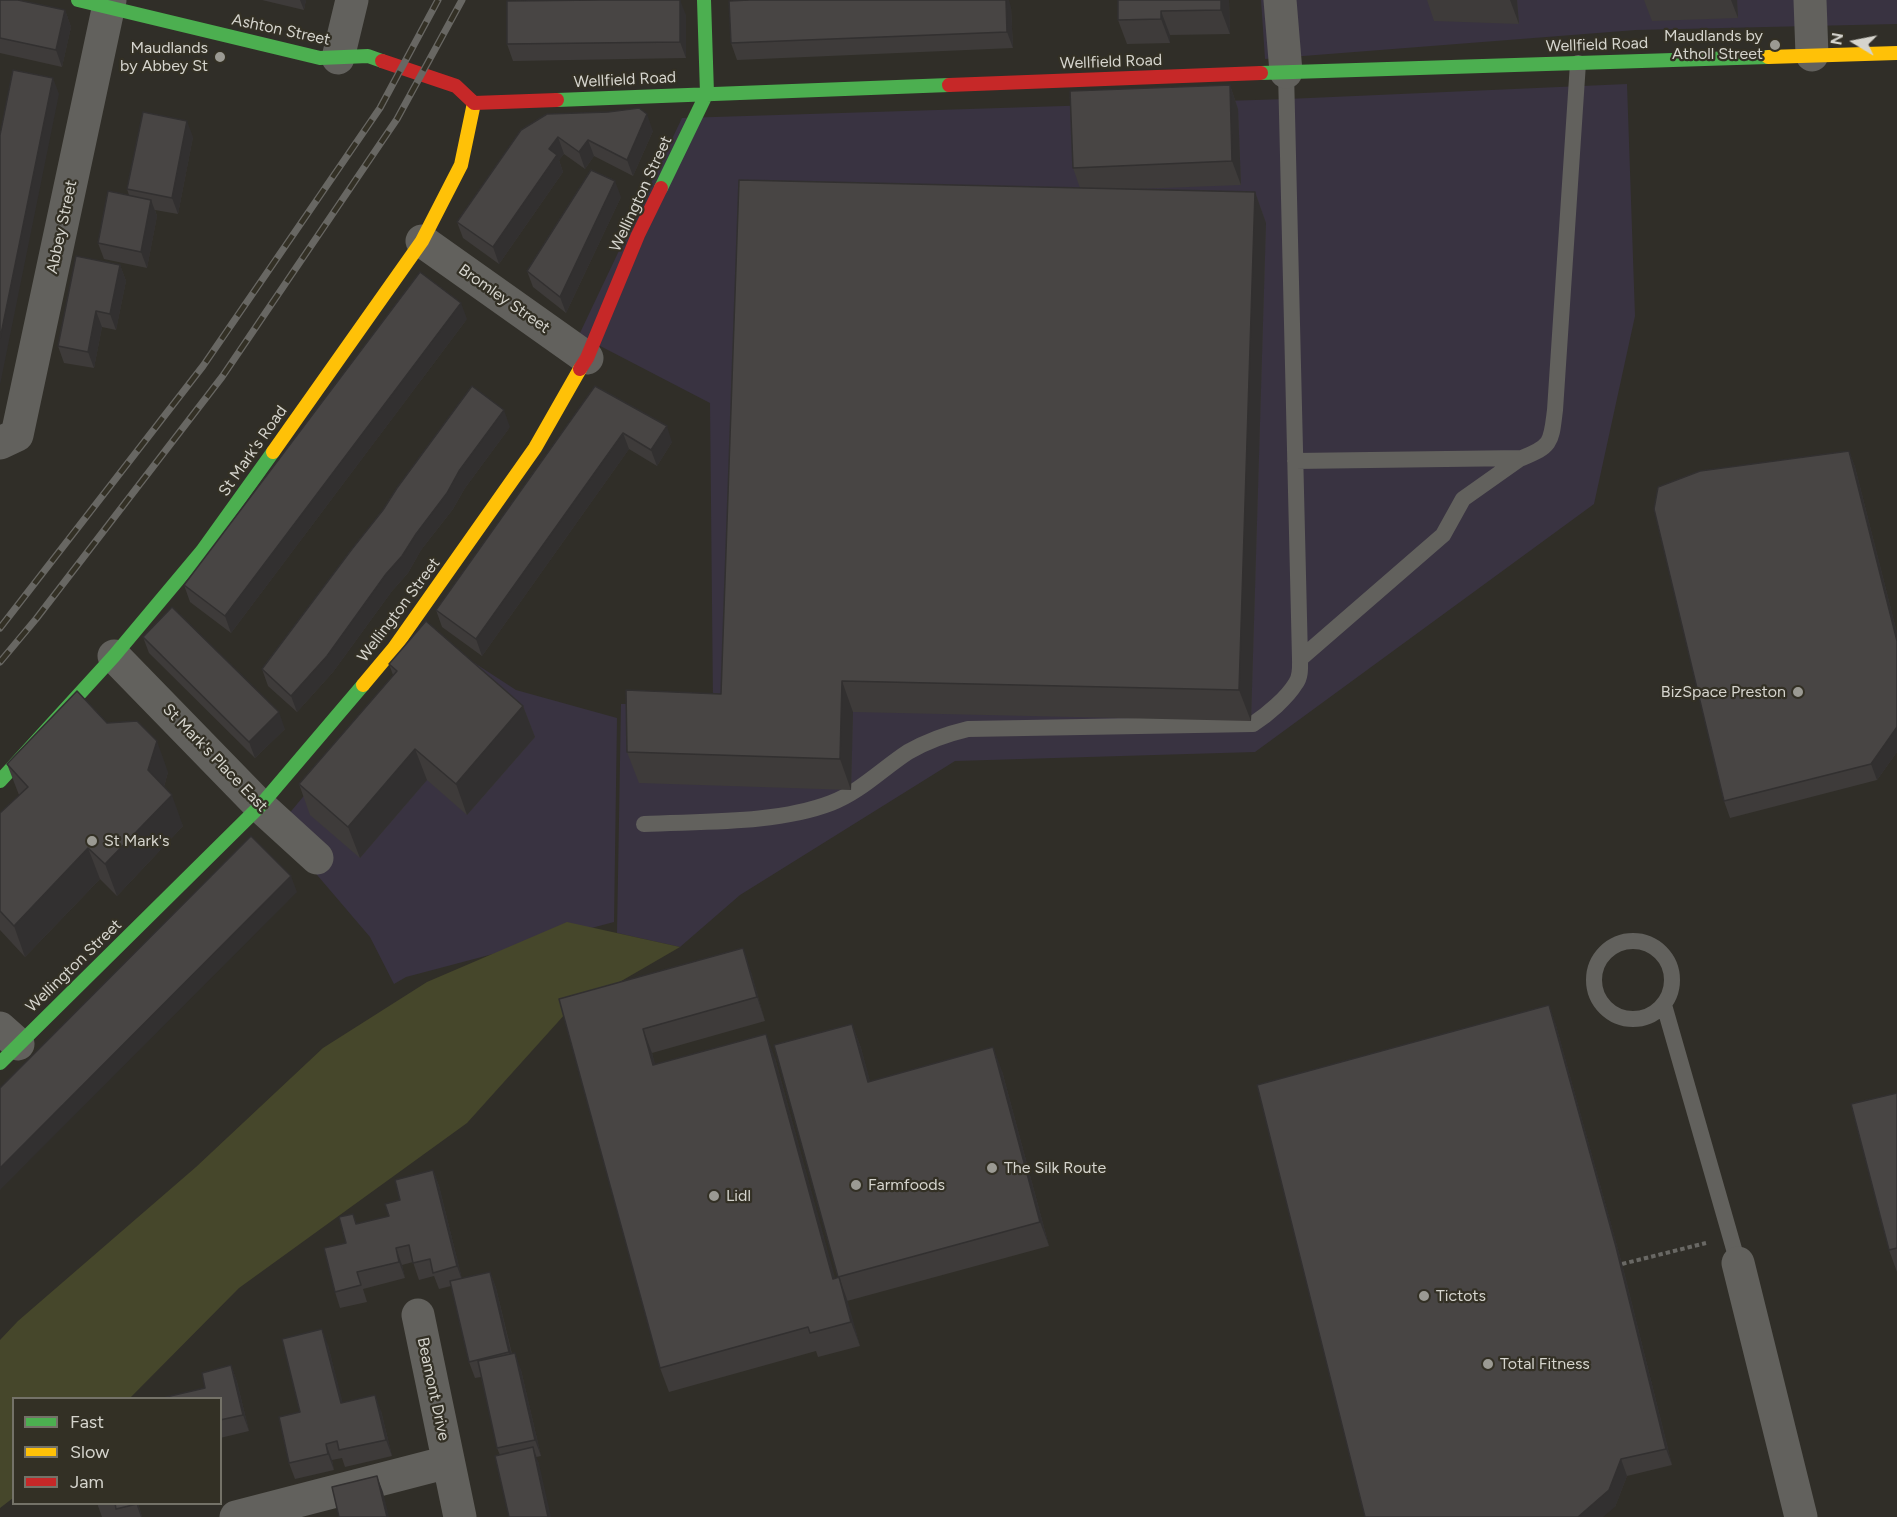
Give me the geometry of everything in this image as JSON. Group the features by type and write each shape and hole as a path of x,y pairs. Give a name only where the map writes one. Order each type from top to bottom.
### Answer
{"street":[{"path":"352,0 353,57 456,86 474,104"},
{"path":"705,0 707,93"},
{"path":"1280,0 1286,72"},
{"path":"1810,0 1812,55"},
{"name":"Ashton Street","path":"99,2 320,58 353,57"},
{"name":"Abbey Street","path":"0,443 17,435 99,2"},
{"name":"Wellfield Road","path":"474,104 707,93 1286,72 1897,53"},
{"name":"Wellington Street","path":"6,1045 260,806 394,648 535,448 587,358 638,235 707,93"},
{"name":"St Mark's Road","path":"0,781 114,656 202,551 422,241 461,165 474,104"},
{"name":"Bromley Street","path":"422,241 587,358"},
{"name":"St Mark's Place East","path":"114,656 260,806 317,858"},
{"path":"1735,1248 1801,1517"},
{"name":"Beamont Drive","path":"418,1315 460,1517"},
{"name":"Beamont Drive","path":"236,1517 448,1462"}],"lane":[{"path":"1300,659 1443,535 1463,499 1522,458 1540,451 1551,439 1555,410 1578,63"},
{"path":"644,824 772,817 808,810 833,802 855,791 909,752 941,736 968,729 1253,724 1266,716 1296,683 1300,673 1300,659 1286,72"},
{"path":"1295,461 1522,458"},
{"path":"1664,1005 1645,1019 1631,1020 1607,1011 1594,987 1594,975 1604,953 1614,945 1626,941 1638,941 1652,945 1662,953 1669,964 1673,977 1672,991 1664,1005 1735,1248"}],"path":[{"path":"1622,1264 1676,1251 1735,1248"}],"shaded area":[{"path":"1261,0 1897,0 1897,24 1636,30 1265,59"},
{"path":"1627,84 1635,316 1594,504 1255,752 955,761 740,895 680,947 617,933 621,704 713,704 710,403 579,335 682,118 1287,99"},
{"path":"436,638 516,690 617,718 614,922 406,977 394,984 370,937 277,828"}],"green space":[{"path":"567,922 680,947 566,1013 467,1123 239,1288 131,1397 12,1397 12,1499 0,1508 0,1340 18,1321 196,1167 323,1048 427,982"}],"building":[{"path":"0,0 18,0 65,10 56,50 0,38"},
{"path":"680,0 680,42 507,44 507,1"},
{"path":"1006,0 1007,32 731,43 729,1"},
{"path":"1118,0 1221,0 1221,10 1161,11 1161,19 1118,20"},
{"path":"13,70 53,78 0,339 0,135"},
{"path":"1230,85 1232,161 1073,168 1070,91"},
{"path":"639,108 647,114 627,160 588,140 579,152 558,137 549,149 557,155 493,247 457,222 521,130 547,114 608,112"},
{"path":"143,112 187,121 172,198 127,189"},
{"path":"591,170 615,181 560,297 527,271"},
{"path":"739,180 1255,192 1239,690 842,681 840,759 627,752 626,690 721,694"},
{"path":"108,191 151,200 141,252 98,243"},
{"path":"76,256 120,265 110,314 96,311 88,352 58,346"},
{"path":"420,272 461,303 225,616 184,585"},
{"path":"472,386 504,410 459,471 447,493 402,556 386,574 327,656 291,696 262,669 383,510"},
{"path":"595,386 667,426 651,450 623,433 476,639 436,610"},
{"name":"BizSpace Preston","path":"1849,451 1897,641 1897,727 1871,764 1724,801 1654,509 1658,487 1700,471"},
{"path":"172,607 279,712 249,742 143,637"},
{"path":"426,621 523,706 456,784 415,749 348,827 299,784 397,671 389,664"},
{"name":"St Mark's","path":"77,691 107,723 137,721 157,741 148,770 172,795 105,864 88,848 14,926 0,911 0,813 28,787 7,764"},
{"path":"251,836 291,876 0,1168 0,1088"},
{"name":"Lidl","path":"743,948 757,997 643,1029 653,1065 766,1034 833,1279 839,1277 851,1322 810,1333 808,1327 660,1368 559,999"},
{"name":"Total Fitness","path":"1549,1005 1616,1247 1666,1449 1621,1459 1609,1490 1578,1517 1365,1517 1257,1085"},
{"path":"852,1024 868,1082 993,1047 1040,1222 838,1277 774,1045"},
{"path":"1897,1093 1897,1248 1889,1250 1851,1104"},
{"path":"433,1170 457,1266 433,1273 430,1259 413,1263 409,1245 396,1248 399,1262 357,1272 361,1285 335,1292 324,1248 346,1243 339,1217 353,1214 356,1224 389,1216 385,1204 400,1200 395,1180"},
{"path":"490,1272 509,1352 469,1362 450,1281"},
{"path":"322,1329 341,1403 375,1395 386,1440 339,1450 337,1441 326,1444 328,1454 289,1463 279,1417 300,1412 282,1339"},
{"path":"515,1353 535,1440 497,1448 478,1361"},
{"path":"231,1365 243,1415 222,1420 222,1397 166,1397 205,1388 202,1373"},
{"path":"533,1447 548,1517 509,1517 495,1456"},
{"path":"377,1476 387,1517 339,1517 332,1487"},
{"path":"115,1505 133,1505 116,1509"}],"railway":[{"path":"0,628 203,366 380,108 438,0"},
{"path":"0,662 36,619 222,377 397,119 462,0"}],"traffic: fast":[{"path":"78,0 320,58 368,56 382,61"},
{"path":"661,188 707,93 704,0"},
{"path":"1261,73 1768,57"},
{"path":"557,100 949,85"},
{"path":"0,781 114,656 202,551 273,452"},
{"path":"0,1063 260,806 363,685"}],"traffic: slow":[{"path":"1768,57 1897,53"},
{"path":"273,452 422,241 461,165 474,103"},
{"path":"363,685 394,648 535,448 580,369"}],"traffic: jam":[{"path":"382,61 456,86 474,103 557,100"},
{"path":"949,85 1261,73"},
{"path":"580,369 587,358 638,235 661,188"}],"place":[{"name":"Maudlands by Atholl Street","path":"1775,45"},
{"name":"Maudlands by Abbey St","path":"220,57"},
{"name":"BizSpace Preston","path":"1798,692"},
{"name":"St Mark's","path":"92,841"},
{"name":"The Silk Route","path":"992,1168"},
{"name":"Farmfoods","path":"856,1185"},
{"name":"Lidl","path":"714,1196"},
{"name":"Tictots","path":"1424,1296"},
{"name":"Total Fitness","path":"1488,1364"}]}
